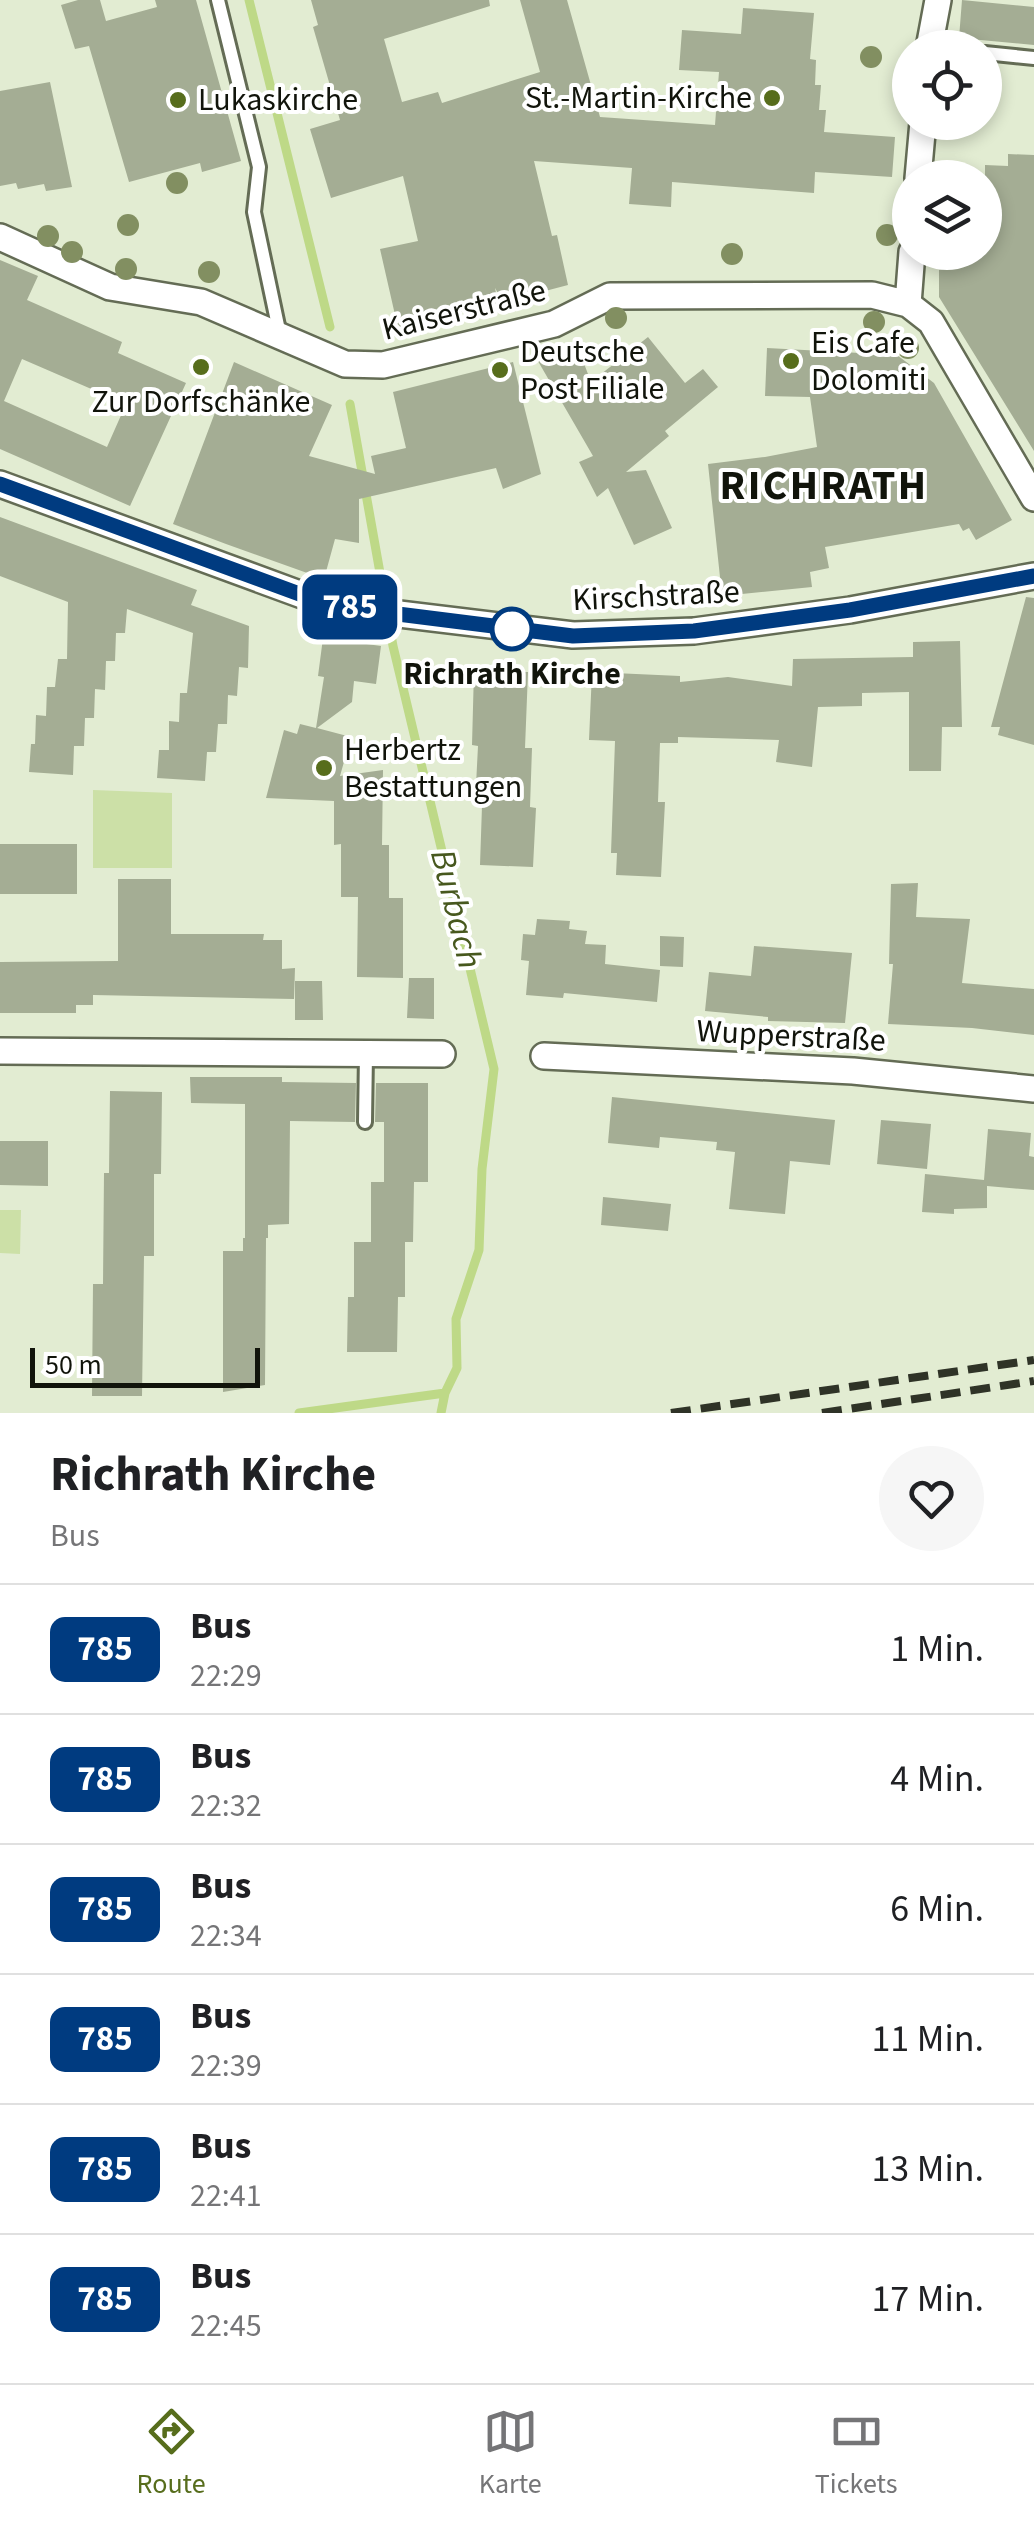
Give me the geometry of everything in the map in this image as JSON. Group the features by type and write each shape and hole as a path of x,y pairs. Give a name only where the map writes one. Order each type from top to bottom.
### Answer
{"street":[{"path":"934,30 938,0"},
{"name":"Kaiserstraße","path":"0,237 110,287 200,302 344,364 383,365 554,324 610,296 872,295 908,304"},
{"path":"911,270 908,304 932,322 1034,498"},
{"name":"Kirschstraße","path":"0,484 313,599 366,610 573,636 694,631 850,610 1034,576"},
{"path":"0,1051 442,1054"},
{"name":"Wupperstraße","path":"544,1056 852,1070 1034,1089"}],"lane":[{"path":"218,0 258,167 254,212 280,336"},
{"path":"1002,55 1034,58"},
{"path":"365,1122 366,1054"}],"green space":[{"path":"93,790 172,793 172,868 93,868"},
{"path":"0,1210 21,1210 20,1254 0,1253"}],"building":[{"name":"Lukaskirche","path":"100,0 106,21 157,7 155,0 196,0 241,161 202,172 200,163 129,182 89,46 75,49 61,5"},
{"path":"311,0 489,0 490,6 384,39 402,102 438,92 442,103 540,72 520,0 567,0 600,117 715,125 719,72 679,70 682,30 741,34 743,8 814,13 810,59 816,60 815,85 821,85 819,110 826,110 824,132 892,137 892,177 815,172 814,193 672,182 671,207 629,204 632,168 534,161 568,285 503,302 495,288 498,303 398,328 380,249 418,241 403,176 331,198 310,129 340,120 313,27 318,25"},
{"path":"962,0 1034,7 1034,45 1002,42 1002,30 960,30"},
{"path":"50,82 72,187 46,191 44,184 18,189 16,183 0,186 0,91"},
{"path":"1008,154 1034,155 1034,451 939,297 939,270 1002,270 1002,166 1008,166"},
{"path":"0,260 38,276 27,300 122,342 118,353 186,383 130,506 0,449","holes":["22,359 126,404 107,447 4,401"]},
{"path":"648,337 685,383 703,369 718,387 665,431 669,436 626,472 646,470 672,528 634,545 608,488 597,497 579,462 593,456 535,356 577,345 591,382"},
{"path":"767,348 897,355 934,383 1012,520 976,540 969,528 963,531 959,524 825,547 829,568 810,572 812,587 722,596 708,464 817,447 810,397 765,396"},
{"path":"234,362 332,405 309,456 375,474 371,456 406,448 393,392 513,362 541,474 503,489 496,468 359,499 359,543 335,539 324,579 226,544 173,524"},
{"path":"0,517 197,590 191,605 249,626 248,668 239,667 237,696 228,695 227,724 218,724 216,752 207,752 205,781 157,778 159,750 169,750 169,721 179,722 180,693 187,693 193,633 127,609 125,633 116,633 115,661 106,661 105,690 95,689 94,718 85,718 84,746 74,746 73,775 29,772 36,715 46,716 47,687 55,687 58,659 67,659 68,602 0,576"},
{"path":"1026,597 1034,598 1034,745 998,735 1000,727 991,727"},
{"path":"323,638 381,646 376,684 354,681 352,702 317,728 351,737 340,776 383,770 382,845 389,845 389,898 403,898 403,978 357,977 358,897 341,897 341,844 334,845 334,801 266,798 284,730 297,734 300,724 316,728 324,677 318,676"},
{"path":"960,641 962,727 942,727 941,771 909,771 909,692 862,693 862,706 818,707 812,767 776,762 779,740 678,737 678,743 660,743 658,802 665,802 661,877 616,875 617,853 611,853 615,741 589,740 592,672 680,676 680,682 728,677 792,686 793,659 913,657 913,642"},
{"path":"474,670 528,672 525,748 532,748 530,807 536,808 533,867 480,865 482,806 475,805 478,746 472,745"},
{"path":"0,844 77,844 77,894 0,894"},
{"path":"118,879 171,879 171,934 264,934 263,940 282,940 282,969 295,968 294,999 93,995 93,1005 76,1005 76,1013 0,1013 0,962 118,961"},
{"path":"918,883 916,917 970,919 962,983 1034,989 1034,1035 888,1024 893,964 889,964 891,884"},
{"path":"537,919 570,921 569,929 587,931 585,944 606,945 605,964 660,970 657,1002 564,993 563,998 526,995 529,961 521,960 523,934 535,935"},
{"path":"660,936 684,937 683,967 660,966"},
{"path":"754,946 852,953 845,1023 768,1021 768,1017 705,1011 709,972 751,976"},
{"path":"409,978 434,978 434,1019 407,1018"},
{"path":"295,981 322,981 323,1020 295,1020"},
{"path":"190,1077 282,1077 282,1082 356,1083 355,1122 290,1121 289,1224 268,1225 268,1238 245,1238 245,1104 191,1103"},
{"path":"376,1083 428,1083 428,1182 414,1182 413,1242 405,1242 405,1297 398,1297 397,1352 347,1352 348,1297 354,1297 354,1242 371,1242 371,1182 384,1182 384,1122 375,1122"},
{"path":"110,1091 162,1092 161,1174 154,1174 154,1256 144,1256 142,1396 92,1396 93,1284 103,1284 104,1173 109,1173"},
{"path":"612,1097 835,1120 830,1165 790,1161 785,1214 729,1209 735,1152 716,1150 717,1142 660,1137 659,1148 608,1143"},
{"path":"881,1120 931,1124 927,1169 877,1164"},
{"path":"988,1129 1031,1133 1029,1156 1034,1157 1034,1190 987,1186 987,1208 954,1209 954,1214 922,1212 925,1174 984,1180"},
{"path":"0,1141 48,1141 48,1186 0,1185"},
{"path":"603,1197 671,1204 668,1231 601,1225"},
{"path":"243,1238 266,1238 265,1385 223,1392 223,1251 243,1251"}],"waterway":[{"name":"Burbach","path":"249,0 330,327"},
{"name":"Burbach","path":"350,404 393,646 494,1069 482,1169 479,1250 456,1319 457,1368 441,1413"},
{"path":"299,1413 445,1393"}],"railway":[{"path":"671,1413 1034,1360"},
{"path":"822,1413 1034,1381"}],"bus line":[{"name":"785","path":"0,484 313,599 366,610 573,636 694,631 850,610 1034,576"}],"place":[{"name":"St.-Martin-Kirche","path":"772,98"},
{"name":"Lukaskirche","path":"178,100"},
{"name":"Eis Cafe Dolomiti","path":"791,361"},
{"name":"Zur Dorfschänke","path":"201,367"},
{"name":"Deutsche Post Filiale","path":"500,370"},
{"name":"Richrath Kirche","path":"512,629"},
{"name":"Herbertz Bestattungen","path":"324,768"}],"district":[{"name":"RICHRATH","path":"824,486"}]}
